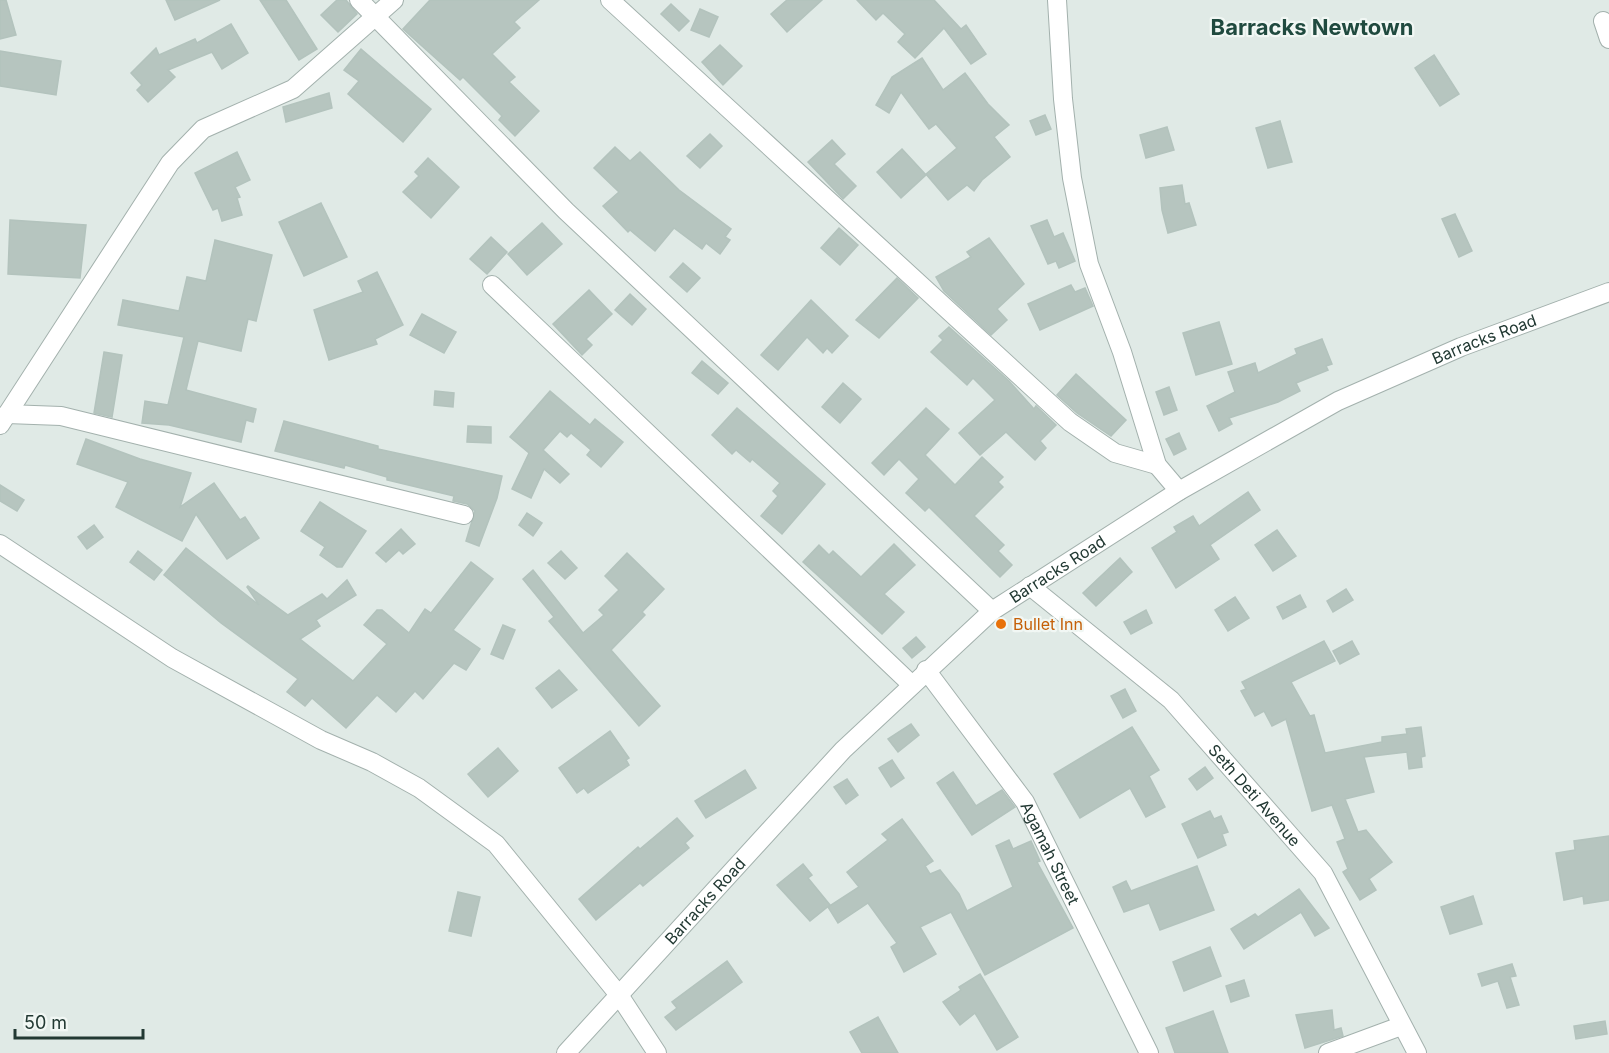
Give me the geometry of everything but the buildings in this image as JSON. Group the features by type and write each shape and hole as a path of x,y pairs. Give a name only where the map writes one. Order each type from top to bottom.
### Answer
{"street":[{"path":"359,0 378,16 566,211 992,611"},
{"path":"4,419 170,164 203,129 293,89 394,0"},
{"path":"610,0 1070,422 1114,453 1156,465"},
{"path":"1057,0 1072,178 1089,264 1122,352 1156,465 1179,491"},
{"path":"1603,21 1609,39"},
{"path":"492,285 912,685"},
{"name":"Barracks Road","path":"566,1053 843,750 926,670 992,611 1179,491 1338,401 1461,347 1609,292"},
{"path":"4,419 61,416 464,514"},
{"path":"0,544 172,658 321,740 372,762 419,788 496,844 619,995 657,1053"},
{"name":"Seth Deti Avenue","path":"1030,586 1171,700 1323,873 1417,1053"},
{"name":"Agamah Street","path":"926,670 1025,802 1149,1053"},
{"path":"1328,1053 1401,1026"}],"place":[{"name":"Bullet Inn","path":"1001,624"}],"district":[{"name":"Barracks Newtown","path":"1312,27"}]}
